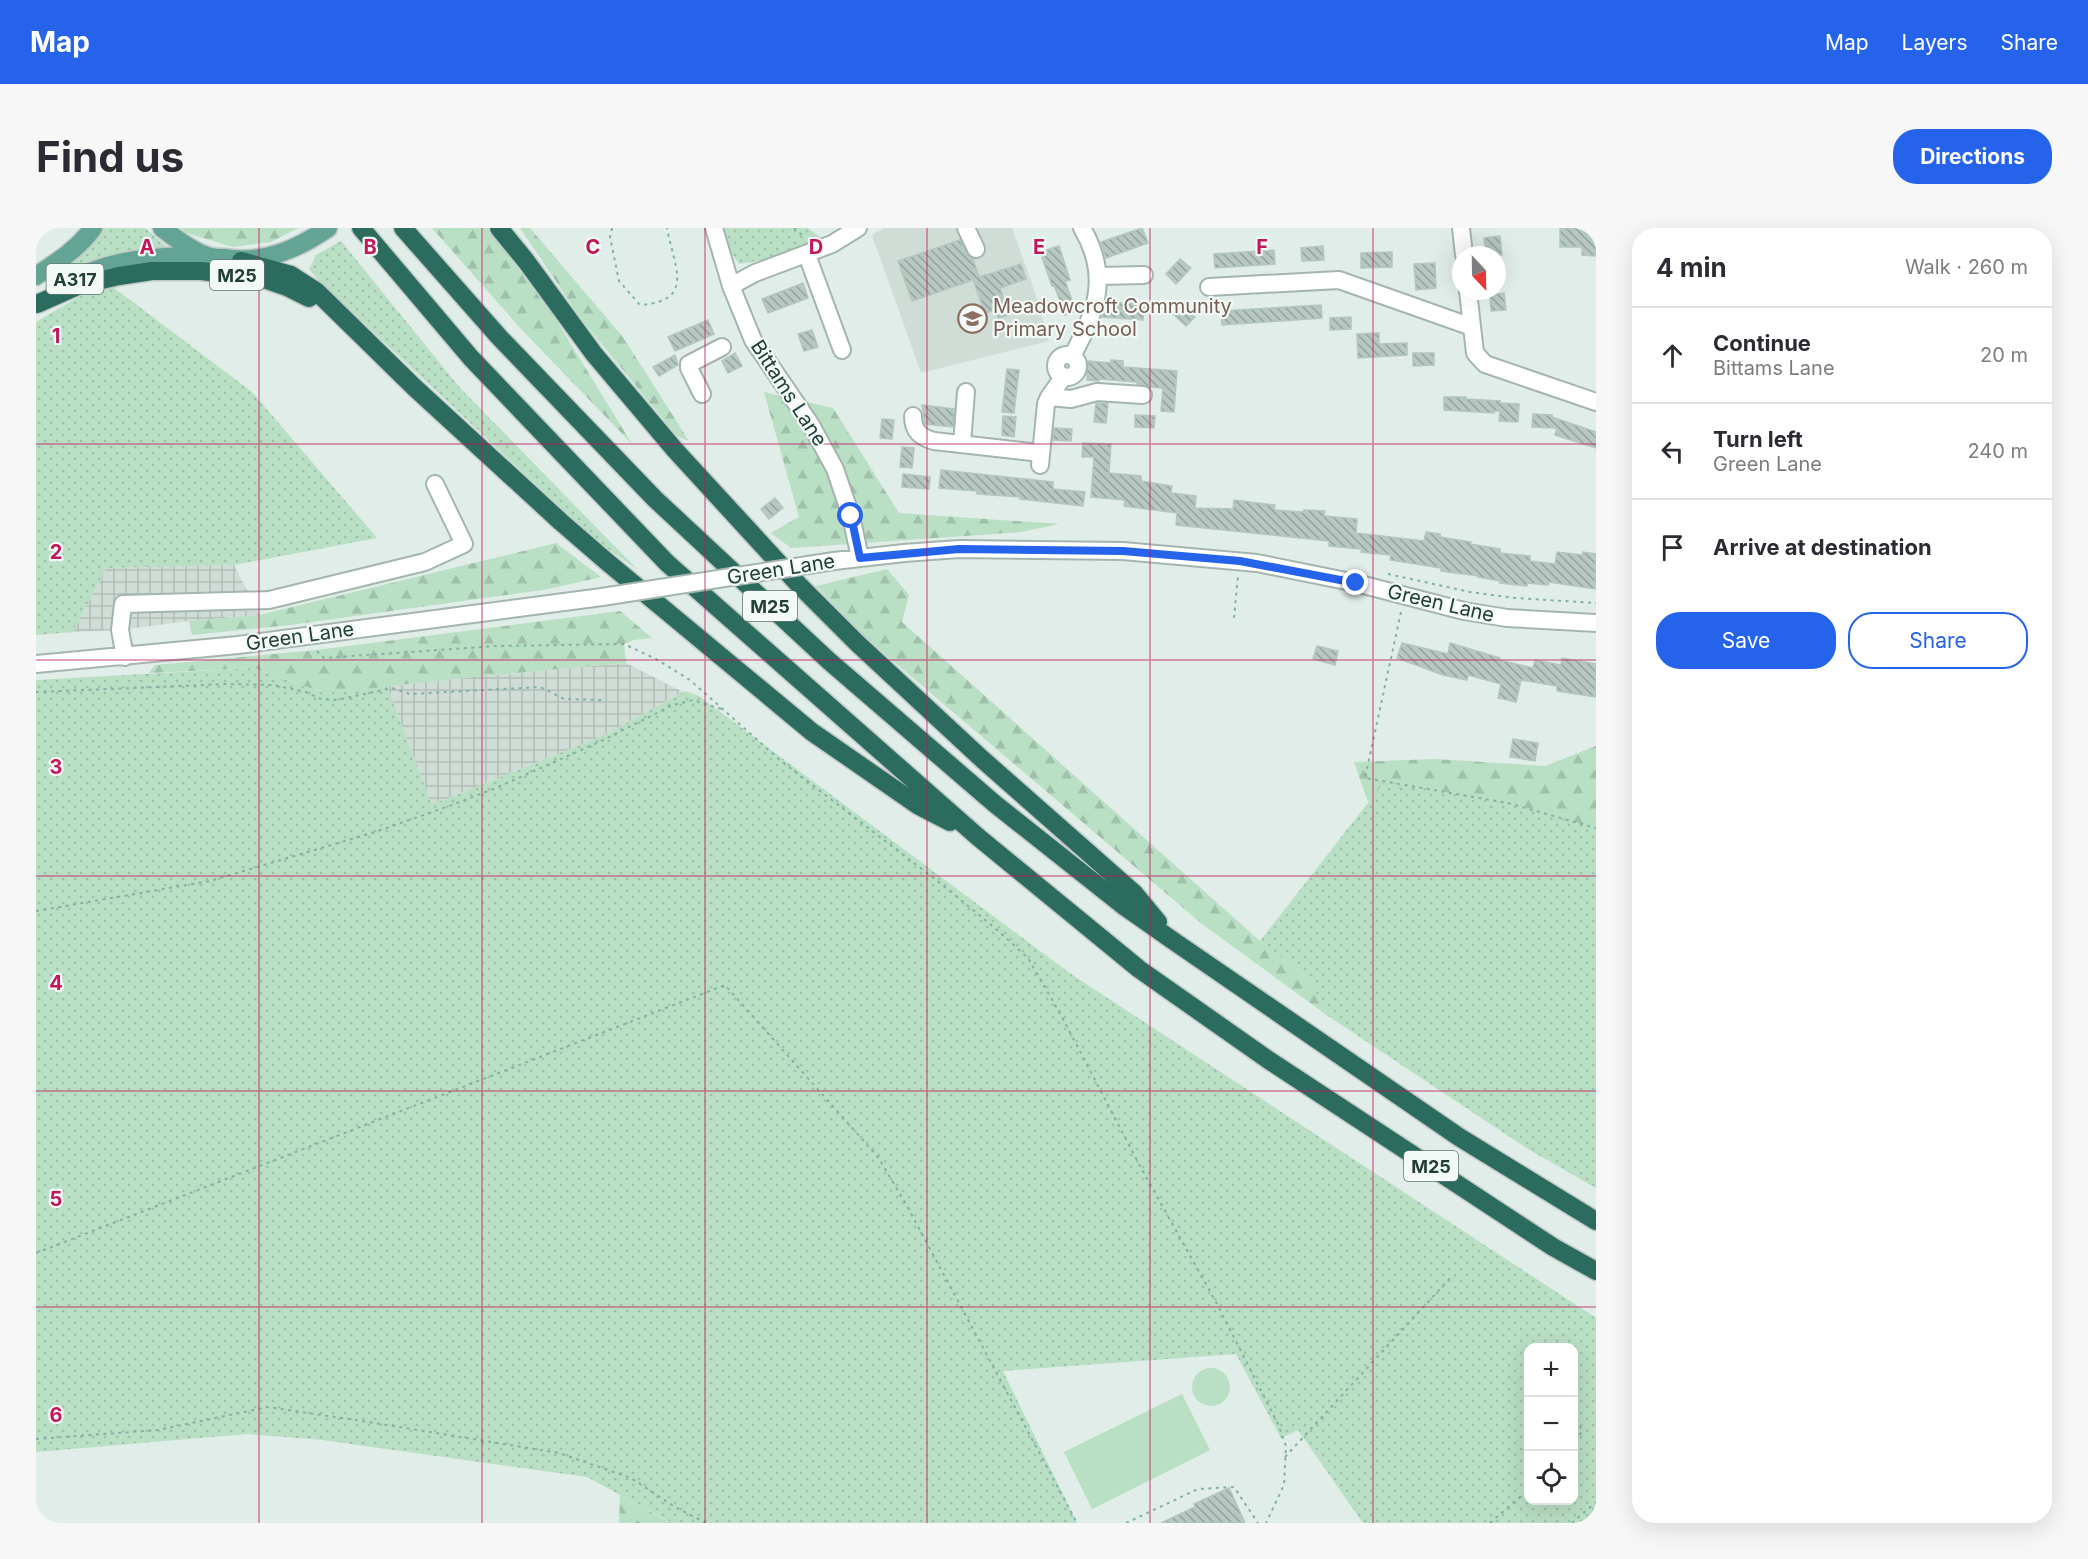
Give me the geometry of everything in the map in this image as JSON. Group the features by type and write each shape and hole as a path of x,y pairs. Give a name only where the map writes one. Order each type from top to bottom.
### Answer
{"highway":[{"name":"M25","path":"361,228 471,358 667,563 978,837 1139,969 1307,1085 1553,1247 1596,1271"},
{"name":"M25","path":"403,228 500,338 656,499 829,661 995,804 1125,907 1175,942 1459,1137 1596,1221"},
{"name":"M25","path":"499,228 594,354 675,450 799,585 857,643 982,759 1134,893 1175,942"},
{"name":"M25","path":"508,228 526,261"},
{"name":"M25","path":"241,261 291,275 316,291 345,321 561,522 812,732 919,806 978,837"},
{"name":"M25","path":"36,304 80,285 119,276 152,271 201,272 261,278 287,287 320,303 345,321"}],"main road":[{"name":"A317","path":"36,276 84,241 93,228"},
{"path":"162,228 206,256 241,261 272,257 309,241 328,228"},
{"name":"A317","path":"36,304 77,278 118,264 159,256 206,256"}],"street":[{"name":"Bittams Lane","path":"714,228 731,286 753,340 825,448 851,516 860,558"},
{"path":"731,286 755,273 832,244 858,228"},
{"path":"966,228 976,249"},
{"path":"913,416 913,425 922,437 1040,459 1046,404 1064,376 1069,376 1077,369 1078,364 1072,356 1094,313 1099,276 1092,244 1082,228"},
{"path":"1461,228 1463,246"},
{"path":"807,255 839,319 842,350"},
{"path":"1099,276 1144,275"},
{"path":"1209,287 1339,280 1472,327"},
{"path":"1469,300 1475,353 1485,364 1596,402"},
{"path":"702,394 689,368 689,363 722,347"},
{"path":"962,444 966,392"},
{"path":"1049,397 1071,399 1097,392 1143,395"},
{"path":"125,657 120,630 123,604 269,600 425,562 464,544 435,484"},
{"name":"Green Lane","path":"36,664 238,645 602,597 834,561 959,549 1123,551 1247,558 1381,588 1477,613 1532,620 1596,623"}],"path":[{"path":"612,228 610,237 618,280 640,305 658,304 673,296 678,284 667,228"},
{"path":"1234,618 1247,558"},
{"name":"Green Lane","path":"1403,578 1470,592 1515,598 1596,603"},
{"path":"1402,609 1365,778 1508,803 1596,828"},
{"path":"309,635 324,658 495,646 624,644 656,658 690,680 781,761 940,883 1028,958 1217,1304 1278,1424 1286,1446 1284,1485 1266,1523"},
{"path":"36,692 228,684 273,685 306,692 321,699 337,700 392,688 410,694 540,687 564,699 602,700"},
{"path":"36,911 151,893 210,881 375,832 474,796 599,742 673,705 693,700 723,710"},
{"path":"36,1253 725,985 878,1157 1077,1523"},
{"path":"1285,1457 1452,1276"},
{"path":"36,1439 158,1430 268,1407 559,1454 631,1478 675,1507 706,1523"},
{"path":"1578,1422 1582,1431 1578,1437"},
{"path":"1126,1523 1198,1489 1234,1487 1258,1523"},
{"path":"1490,1523 1524,1493"},
{"path":"1572,1523 1596,1502"}],"shaded area":[{"name":"Meadowcroft Community Primary School","path":"884,228 1012,228 1036,295 1049,341 921,373 872,235"},
{"path":"234,565 259,615 120,630 73,632 106,568"},
{"path":"626,663 683,692 607,734 444,800 431,803 387,686 472,677"}],"green space":[{"path":"102,228 145,228 167,247 114,256 62,274 55,271"},
{"path":"181,228 298,228 271,242 233,247 186,233"},
{"path":"432,228 488,228 555,318 632,444 522,330"},
{"path":"520,228 530,228 623,337 689,441 677,436 582,320"},
{"path":"722,228 808,228 823,239 783,257 739,264 725,244"},
{"path":"341,241 460,388 638,570 593,538 319,281 309,269 316,255"},
{"path":"109,284 252,392 377,538 234,565 106,568 73,632 36,635 36,322 77,298"},
{"path":"764,392 833,408 899,513 1059,524 1021,532 791,548 771,533 799,517"},
{"path":"556,543 601,577 549,589 290,625 192,635 189,621 259,615"},
{"path":"887,569 909,595 902,622 1260,941 1307,977 1328,1016 1202,924 865,637 816,586"},
{"path":"620,611 652,638 634,640 624,644 626,663 325,693 253,668 149,673 155,665 317,650"},
{"path":"253,668 325,693 387,686 431,803 444,800 607,734 685,691 699,696 1071,974 1596,1318 1596,1523 1363,1523 1298,1430 1281,1438 1236,1354 1003,1371 1077,1523 672,1523 587,1477 322,1440 247,1434 36,1452 36,680"},
{"path":"1596,746 1596,828 1517,805 1385,781 1368,802 1354,762 1435,759 1545,766"},
{"path":"1385,781 1517,805 1596,828 1596,1188 1528,1149 1328,1016 1307,977 1260,941"},
{"path":"1211,1368 1224,1374 1230,1387 1224,1400 1211,1406 1198,1400 1192,1387 1198,1374"},
{"path":"1182,1394 1210,1450 1092,1509 1064,1452"},
{"path":"620,1495 669,1522 672,1523 619,1523"}],"building":[{"path":"1142,228 1148,243 1106,258 1101,242"},
{"path":"1560,228 1596,228 1596,256 1582,255 1582,247 1560,247"},
{"path":"1500,236 1501,246 1485,246 1484,238"},
{"path":"960,240 967,254 973,259 979,277 1021,264 1026,279 1000,288 1009,315 998,318 995,310 985,313 973,280 912,301 898,261"},
{"path":"1059,246 1070,280 1065,281 1076,311 1065,315 1040,252"},
{"path":"1323,246 1324,260 1302,261 1301,248"},
{"path":"1274,250 1275,264 1215,268 1214,254"},
{"path":"1392,252 1392,267 1361,268 1361,253"},
{"path":"1180,259 1191,268 1176,284 1166,274"},
{"path":"1435,263 1436,288 1416,290 1414,264"},
{"path":"803,283 808,298 768,313 762,299"},
{"path":"1490,300 1505,300 1506,310 1491,311"},
{"path":"1180,301 1195,317 1186,326 1170,311"},
{"path":"1106,302 1144,304 1143,320 1102,317"},
{"path":"1321,305 1322,318 1222,325 1221,311"},
{"path":"1351,317 1351,329 1330,330 1330,318"},
{"path":"708,320 714,334 675,351 668,337"},
{"path":"812,330 818,347 804,351 798,334"},
{"path":"1379,333 1379,344 1407,343 1407,355 1358,358 1357,334"},
{"path":"735,353 742,366 728,373 722,361"},
{"path":"1413,353 1434,353 1434,365 1413,366"},
{"path":"675,355 678,365 659,376 653,367"},
{"path":"1111,360 1123,361 1123,367 1177,371 1174,412 1161,411 1163,388 1149,387 1137,384 1137,382 1087,380 1088,361 1111,363"},
{"path":"1007,369 1019,370 1014,413 1002,412"},
{"path":"1444,397 1466,397 1466,399 1519,404 1518,422 1499,421 1500,411 1494,411 1494,413 1444,410"},
{"path":"1096,403 1108,403 1106,423 1094,422"},
{"path":"922,405 954,409 953,427 925,424"},
{"path":"1533,414 1552,415 1552,417 1596,432 1596,448 1555,435 1557,428 1532,427"},
{"path":"1135,415 1155,416 1154,428 1135,427"},
{"path":"1003,416 1016,417 1014,437 1002,435"},
{"path":"882,419 894,420 892,439 880,438"},
{"path":"1054,428 1072,429 1071,441 1053,440"},
{"path":"1083,443 1111,444 1109,473 1141,476 1141,481 1172,486 1171,493 1196,496 1195,508 1233,509 1234,500 1275,505 1274,510 1325,511 1324,516 1357,519 1356,533 1424,541 1426,532 1440,534 1440,537 1500,549 1500,553 1530,556 1530,561 1555,564 1557,552 1596,554 1595,589 1549,582 1548,585 1527,583 1527,586 1500,583 1500,581 1479,576 1441,571 1441,568 1390,560 1391,555 1329,546 1329,541 1176,525 1177,513 1124,506 1125,500 1091,497 1094,457 1082,457"},
{"path":"902,447 914,448 912,468 900,467"},
{"path":"941,470 1053,482 1053,489 1085,492 1083,506 939,488"},
{"path":"903,474 930,477 929,489 902,487"},
{"path":"775,498 783,508 769,519 761,509"},
{"path":"1402,643 1448,654 1450,643 1500,658 1499,660 1533,668 1535,660 1561,665 1562,658 1596,664 1596,697 1557,691 1557,686 1521,680 1516,702 1498,698 1501,684 1468,675 1467,680 1443,675 1397,658"},
{"path":"1317,646 1338,651 1335,665 1313,659"},
{"path":"1513,739 1538,743 1535,761 1510,757"},
{"path":"1229,1488 1245,1523 1161,1523 1195,1507 1194,1504"}],"place":[{"name":"Meadowcroft Community Primary School","path":"972,318"}],"route":[{"path":"851,516 860,558 959,549 1123,551 1257,563 1356,583"}]}
